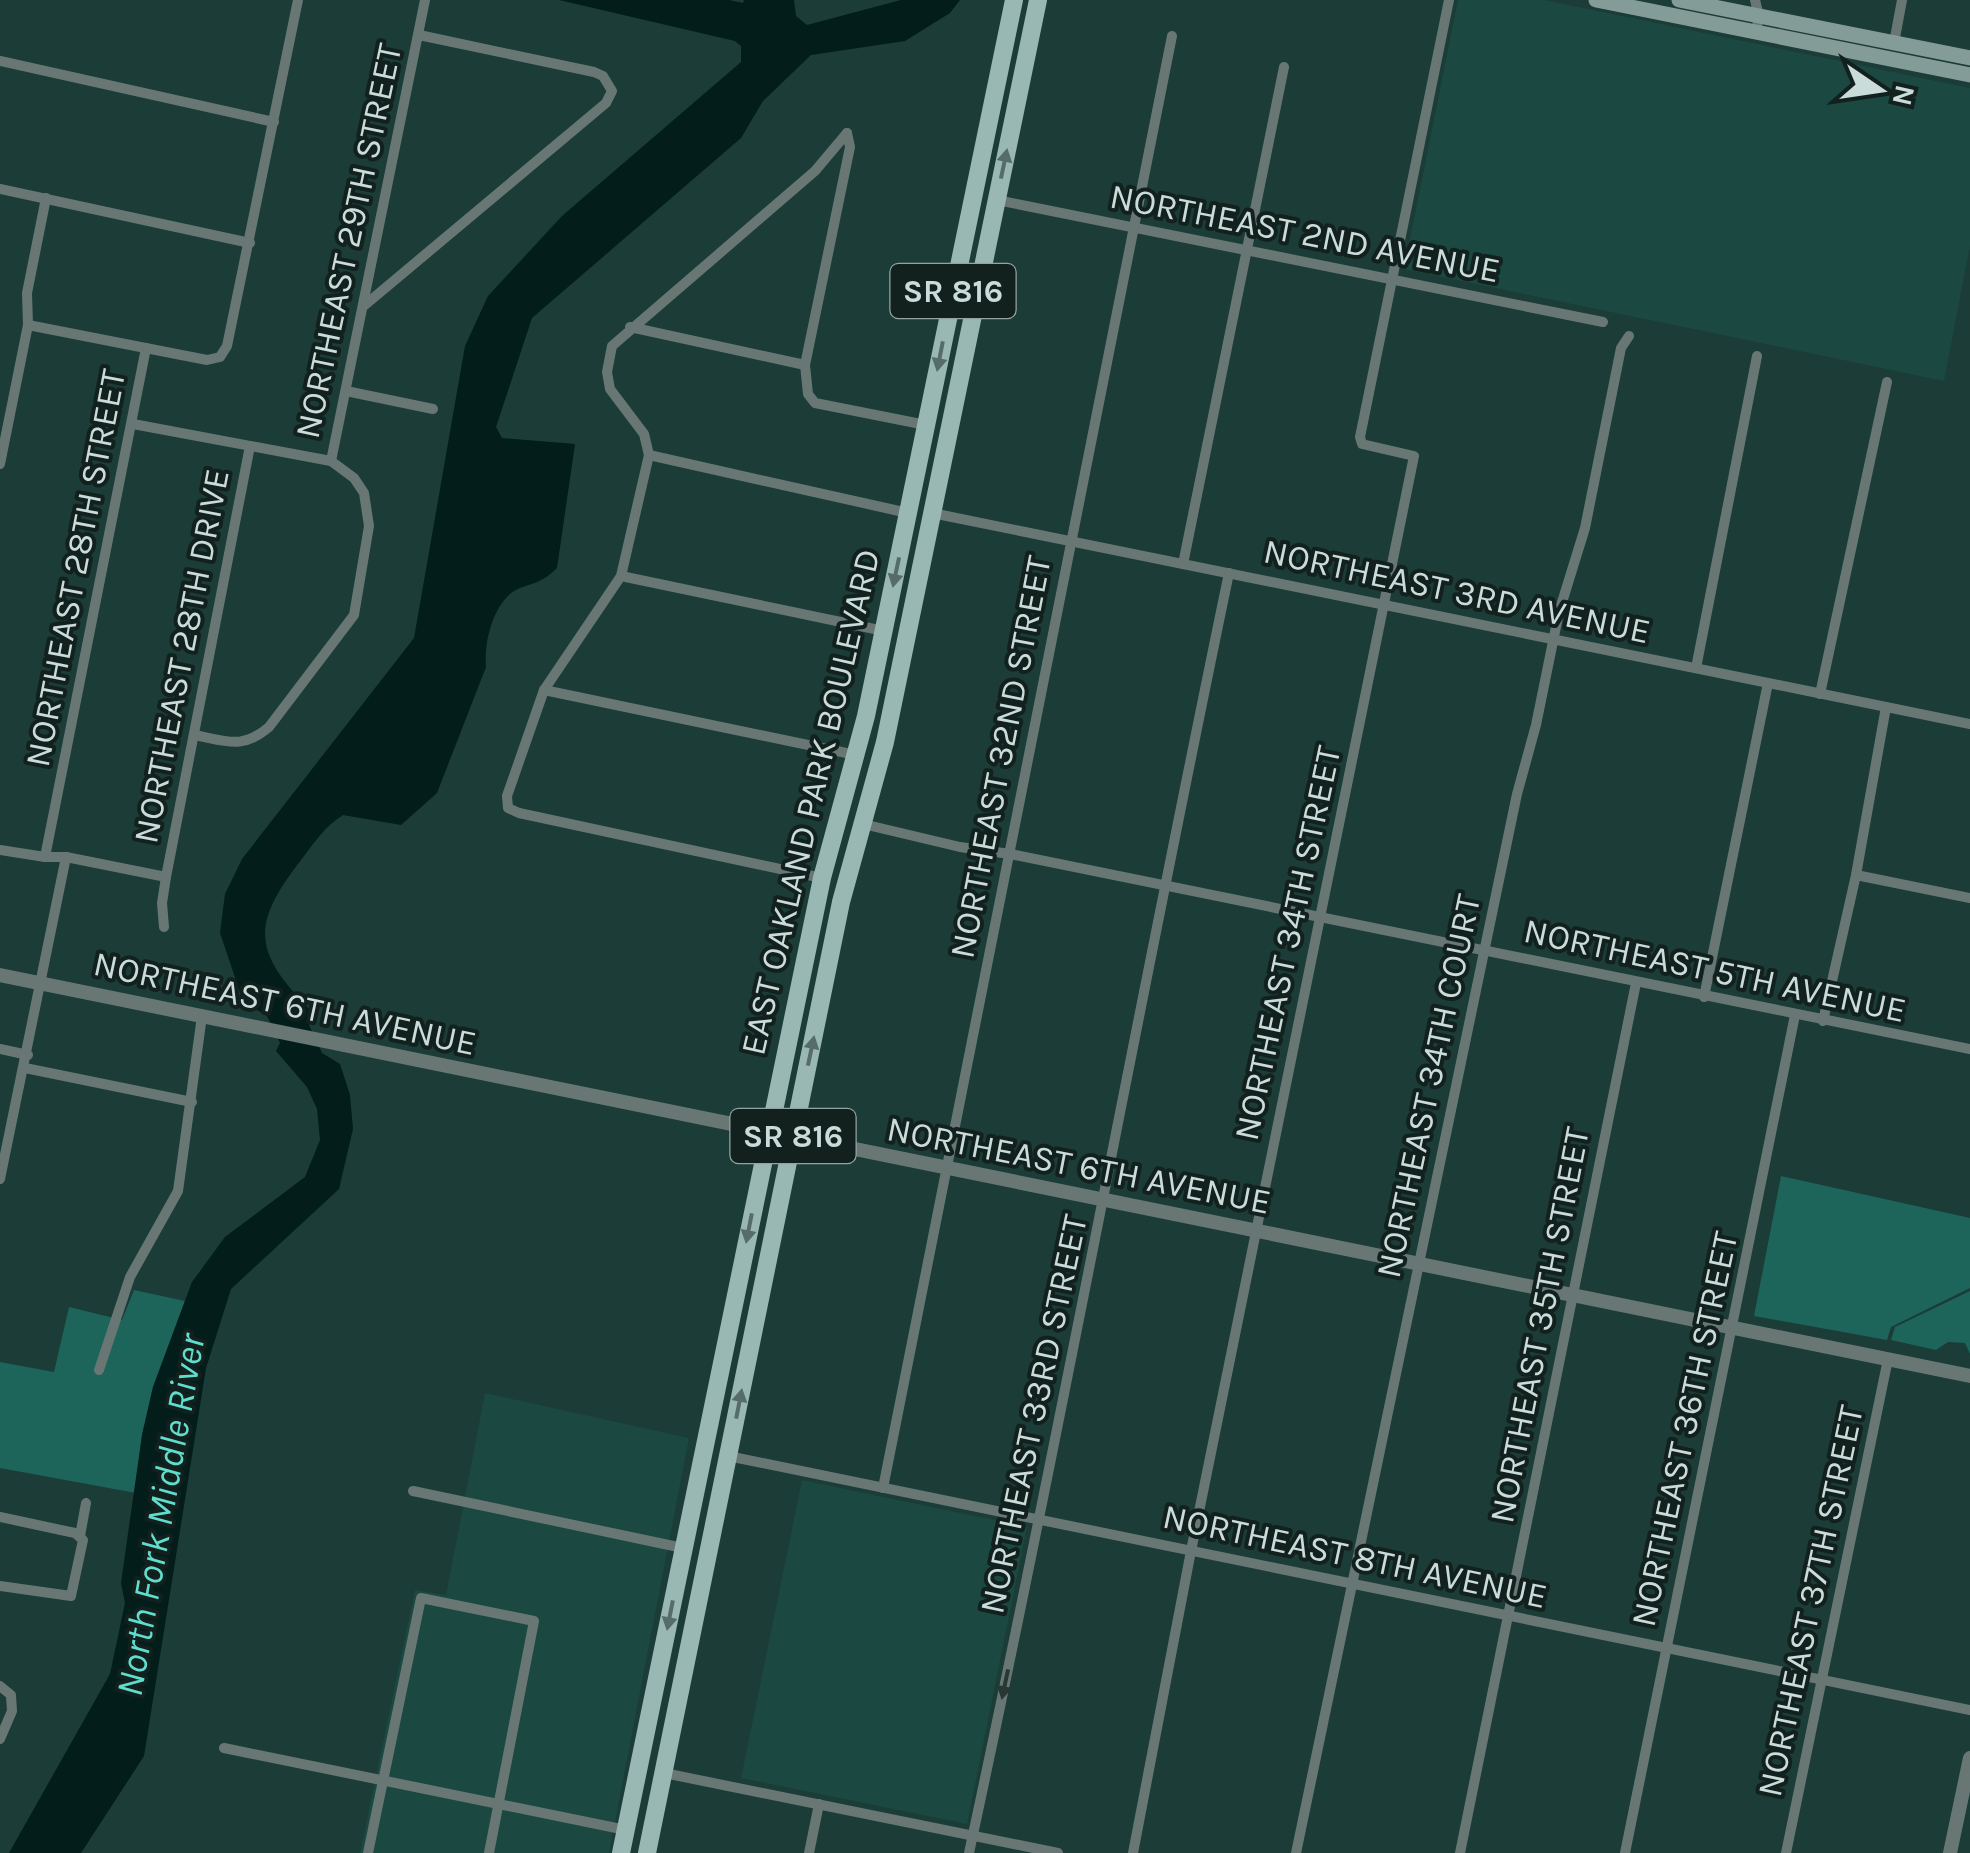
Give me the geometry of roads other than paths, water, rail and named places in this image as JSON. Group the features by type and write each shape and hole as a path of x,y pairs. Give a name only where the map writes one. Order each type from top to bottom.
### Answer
{"main road":[{"name":"EAST OAKLAND PARK BOULEVARD","path":"621,1853 822,878 857,755 1014,0"},
{"name":"EAST OAKLAND PARK BOULEVARD","path":"647,1853 845,884 880,761 1038,0"},
{"path":"1596,0 1750,15 1970,75"},
{"path":"1679,0 1970,58"},
{"path":"981,157 984,187 997,200"},
{"path":"958,265 972,277 978,294"},
{"path":"916,476 920,500 932,513"},
{"path":"884,631 896,645 901,663"},
{"path":"851,777 854,813 862,824"},
{"path":"696,1487 705,1509 716,1513"},
{"path":"683,1548 696,1553 705,1568"},
{"path":"663,1650 668,1675 653,1754 657,1767 664,1773"},
{"path":"626,1830 634,1840 636,1853"}],"street":[{"path":"28,324 207,360 220,357 227,346 250,243 298,0"},
{"name":"NORTHEAST 29TH STREET","path":"194,735 252,742 269,727 354,616 370,526 364,493 354,478 331,461 426,0"},
{"path":"1392,278 1449,0"},
{"path":"1894,42 1902,0"},
{"path":"365,306 606,103 612,91 603,76 594,72 419,35"},
{"name":"NORTHEAST 32ND STREET","path":"883,1488 1172,36"},
{"path":"0,61 274,122"},
{"path":"1183,564 1284,67"},
{"path":"822,878 519,813 508,808 508,790 544,690 621,576 649,454 644,434 610,389 607,372 612,346 815,171 846,133 850,147 805,365 808,394 816,403 926,425"},
{"path":"0,189 250,243"},
{"path":"0,464 28,324 27,293 46,198"},
{"name":"NORTHEAST 2ND AVENUE","path":"997,200 1603,322"},
{"name":"NORTHEAST 34TH STREET","path":"1133,1853 1414,456 1372,448 1362,444 1360,437 1392,278"},
{"path":"630,327 805,365"},
{"name":"NORTHEAST 34TH COURT","path":"1296,1853 1484,951 1553,639 1585,528 1620,348 1629,336"},
{"name":"NORTHEAST 28TH STREET","path":"45,857 146,348"},
{"path":"1696,668 1757,356"},
{"path":"1820,694 1888,382"},
{"path":"346,391 433,409"},
{"path":"133,424 331,461"},
{"name":"NORTHEAST 28TH DRIVE","path":"164,926 166,877 250,446"},
{"path":"649,454 908,513"},
{"name":"NORTHEAST 3RD AVENUE","path":"932,513 1970,724"},
{"name":"NORTHEAST 33RD STREET","path":"969,1853 1105,1201 1164,886 1229,573"},
{"path":"621,576 884,631"},
{"path":"1704,997 1768,683"},
{"path":"544,690 857,755"},
{"path":"1824,1022 1856,875 1886,707"},
{"name":"NORTHEAST 5TH AVENUE","path":"862,824 1970,1050"},
{"path":"0,850 66,856 166,877"},
{"path":"0,1178 66,856"},
{"path":"1856,875 1970,898"},
{"name":"NORTHEAST 6TH AVENUE","path":"0,975 1970,1376"},
{"name":"NORTHEAST 35TH STREET","path":"1460,1853 1636,984"},
{"name":"NORTHEAST 36TH STREET","path":"1624,1853 1795,1015"},
{"path":"100,1370 130,1277 178,1191 202,1016"},
{"path":"0,1049 28,1055"},
{"path":"25,1068 192,1102"},
{"name":"NORTHEAST 37TH STREET","path":"1786,1853 1888,1360"},
{"name":"NORTHEAST 8TH AVENUE","path":"728,1456 1970,1710"},
{"path":"412,1491 683,1548"},
{"path":"80,1536 86,1503"},
{"path":"0,1517 84,1540 70,1596 0,1586"},
{"path":"368,1853 421,1598 534,1622 489,1853"},
{"path":"0,1686 11,1695 12,1711 0,1739"},
{"path":"224,1748 626,1830"},
{"path":"1950,1853 1970,1758"},
{"path":"664,1773 1058,1853"},
{"path":"809,1853 820,1804"}],"water":[{"name":"North Fork Middle River","path":"559,0 794,0 796,16 807,25 901,0 960,0 950,13 905,41 811,55 763,101 741,138 532,318 496,427 502,438 575,444 557,568 544,579 510,594 498,609 488,639 486,667 437,793 401,825 343,815 315,841 272,905 266,923 270,958 314,1014 309,1025 322,1053 340,1064 350,1095 353,1129 339,1189 231,1289 206,1368 144,1756 81,1853 9,1853 110,1674 125,1603 121,1583 142,1435 153,1387 192,1282 225,1237 305,1177 320,1140 317,1109 307,1087 276,1051 280,1043 267,1016 243,1001 220,933 225,894 242,859 414,638 465,346 488,296 562,216 741,62 741,46 735,41"}]}
